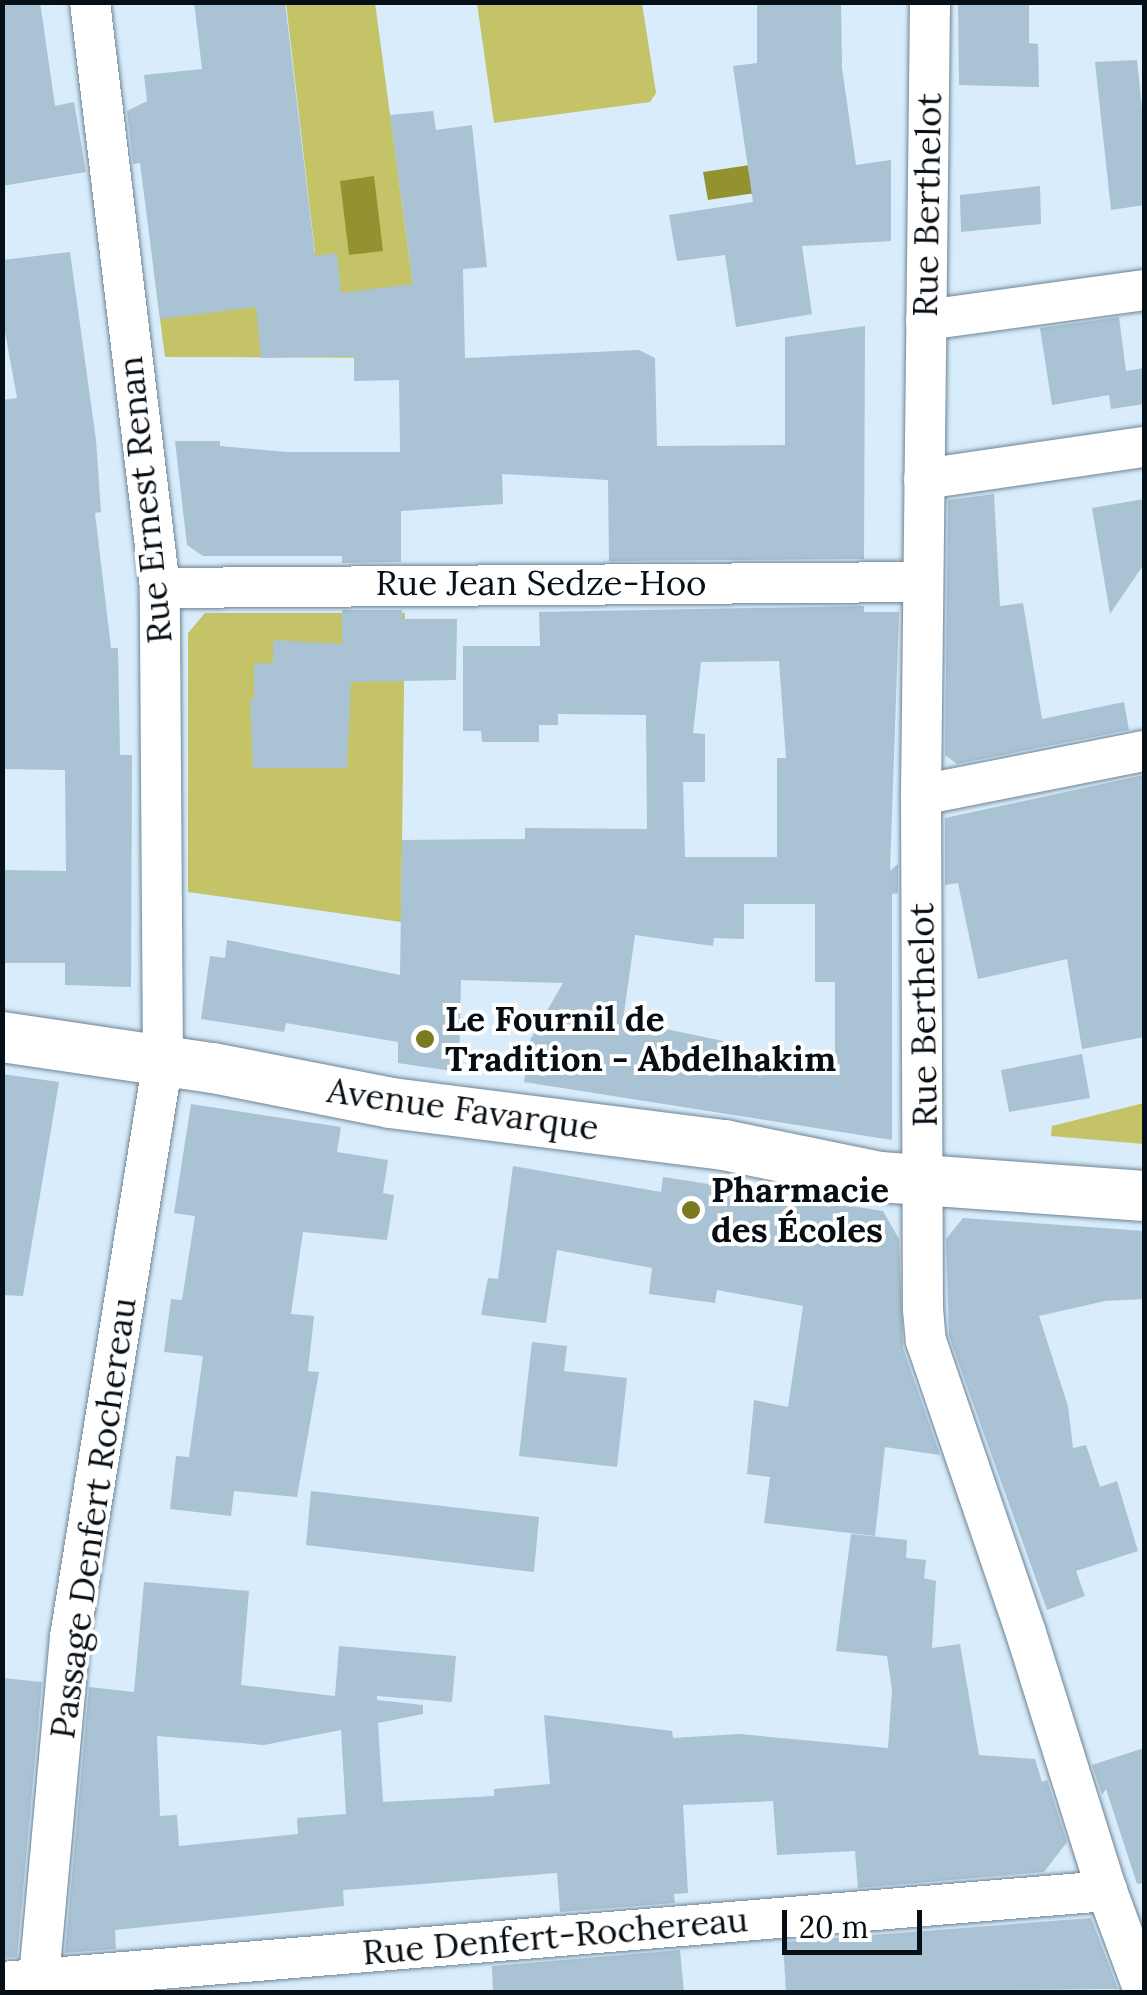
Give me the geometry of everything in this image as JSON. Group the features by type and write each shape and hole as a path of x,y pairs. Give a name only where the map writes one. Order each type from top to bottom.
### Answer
{"street":[{"name":"Rue Ernest Renan","path":"90,2 160,588 163,1060"},
{"name":"Rue Berthelot","path":"930,2 921,795 926,1340 1026,1632 1107,1891 1144,1991"},
{"path":"926,320 1144,290"},
{"path":"924,479 1144,446"},
{"name":"Rue Jean Sedze-Hoo","path":"160,588 922,582"},
{"path":"921,795 1144,751"},
{"name":"Avenue Favarque","path":"2,1037 163,1060 391,1103 676,1138 923,1182 1144,1196"},
{"name":"Passage Denfert Rochereau","path":"21,1980 70,1637 163,1060"},
{"name":"Rue Denfert-Rochereau","path":"21,1980 1107,1891"}],"shaded area":[{"path":"286,3 375,3 423,358 165,357 154,273 315,253"},
{"path":"477,3 642,3 656,93 650,102 494,123"},
{"path":"757,164 762,192 708,200 703,172"},
{"path":"374,176 383,251 349,255 340,181"},
{"path":"205,613 405,613 401,922 188,892 188,633"},
{"path":"1144,1103 1144,1144 1051,1136 1052,1126"}],"building":[{"path":"2,2 40,2 55,106 74,102 86,172 2,186"},
{"path":"194,2 285,2 315,256 337,253 341,293 413,284 390,115 433,111 436,130 472,125 487,267 463,269 465,358 639,350 655,358 657,446 785,445 785,337 865,326 864,559 609,561 608,480 502,474 503,504 401,511 401,562 342,563 342,556 203,556 187,545 175,441 220,441 220,446 286,452 400,452 399,380 354,381 354,356 261,358 256,307 160,319 140,163 133,164 127,111 147,101 144,75 202,69"},
{"path":"757,2 841,2 842,68 856,165 891,160 891,241 802,246 812,314 736,327 725,255 677,261 669,215 753,202 733,66 757,63"},
{"path":"958,2 1029,2 1029,43 1038,44 1039,87 959,85"},
{"path":"1137,60 1144,128 1144,205 1111,210 1095,62"},
{"path":"1040,186 1041,224 961,232 960,195"},
{"path":"70,252 96,440 101,512 95,513 111,648 118,648 120,755 132,755 131,987 65,985 65,963 2,963 2,870 66,871 65,770 2,769 2,400 17,398 2,315 2,260"},
{"path":"1119,317 1126,371 1144,368 1144,404 1111,409 1109,395 1052,405 1040,328"},
{"path":"994,494 1000,606 1023,603 1042,719 1124,702 1129,730 957,764 945,755 948,500"},
{"path":"1144,499 1144,564 1110,614 1092,508"},
{"path":"864,606 864,612 899,612 890,871 898,864 898,893 892,894 892,1140 524,1082 529,1042 563,983 461,980 459,1072 398,1063 398,1042 286,1023 284,1032 201,1019 210,956 225,958 227,940 400,975 402,840 525,839 525,828 647,829 646,715 558,714 558,725 539,725 539,742 482,742 481,731 463,731 463,646 540,646 539,612","holes":["779,661 786,758 777,758 777,857 685,857 683,782 705,782 705,734 693,733 701,662","744,904 815,904 815,982 835,982 835,1066 721,1051 723,1041 623,1020 635,935 713,946 714,938 744,939"]},
{"path":"342,610 402,610 402,619 457,619 456,680 351,682 347,768 253,768 250,699 254,698 254,664 273,663 273,640 342,644"},
{"path":"1144,775 1144,1037 1082,1049 1067,959 978,979 958,883 945,885 945,818"},
{"path":"1082,1054 1090,1098 1009,1112 1001,1070"},
{"path":"2,1074 59,1082 23,1296 2,1295"},
{"path":"191,1104 341,1127 337,1152 388,1160 383,1193 394,1195 387,1240 303,1232 291,1314 314,1316 308,1371 319,1372 297,1497 234,1491 231,1516 170,1509 176,1456 189,1457 203,1356 164,1352 171,1299 182,1300 195,1216 174,1213"},
{"path":"513,1166 661,1192 663,1177 883,1211 899,1239 903,1348 940,1455 885,1447 875,1536 764,1523 770,1477 747,1474 754,1400 788,1407 803,1306 717,1290 715,1303 649,1294 652,1268 557,1250 546,1323 481,1315 488,1278 498,1279"},
{"path":"963,1218 1144,1231 1144,1299 1105,1301 1039,1316 1068,1406 1073,1448 1086,1445 1100,1487 1117,1481 1138,1551 1076,1571 1085,1596 1047,1610 949,1336 946,1239"},
{"path":"532,1342 567,1346 564,1371 627,1378 617,1467 519,1456"},
{"path":"311,1491 539,1517 534,1572 306,1545"},
{"path":"851,1534 907,1540 906,1558 926,1560 924,1578 936,1581 932,1648 960,1644 979,1755 1035,1759 1042,1782 1047,1780 1067,1842 1044,1872 858,1888 855,1851 777,1855 773,1801 683,1805 688,1893 674,1894 675,1903 560,1912 557,1873 343,1890 344,1906 115,1930 116,1949 65,1953 89,1687 134,1692 144,1582 249,1591 241,1685 335,1696 339,1646 456,1656 452,1702 377,1696 377,1700 423,1705 423,1714 378,1723 383,1802 494,1796 494,1789 550,1784 544,1715 672,1731 673,1738 739,1734 888,1748 892,1690 887,1656 836,1651","holes":["341,1730 346,1814 297,1818 298,1834 179,1846 177,1815 160,1816 157,1736 264,1745"]},
{"path":"2,1678 42,1682 17,1957 2,1958"},
{"path":"1144,1748 1144,1883 1137,1884 1106,1789 1102,1795 1092,1765"},
{"path":"1091,1918 1118,1989 786,1992 783,1942"},
{"path":"680,1950 684,1992 493,1992 492,1966"}],"place":[{"name":"Le Fournil de Tradition - Abdelhakim","path":"425,1039"},
{"name":"Pharmacie des Écoles","path":"691,1210"}]}
